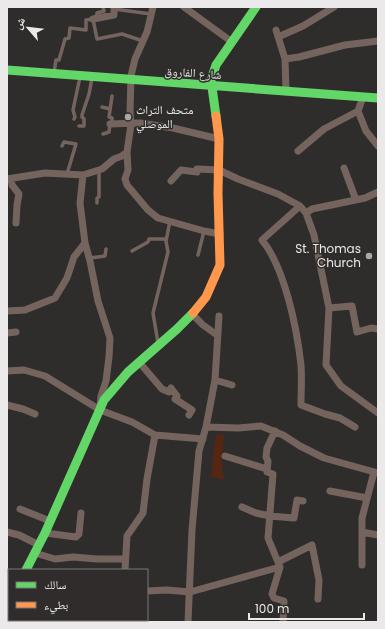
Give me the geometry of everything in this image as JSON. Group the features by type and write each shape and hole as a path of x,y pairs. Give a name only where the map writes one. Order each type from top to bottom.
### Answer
{"main road":[{"path":"27,569 50,521 104,400 128,372 159,346 192,314 206,297 220,265 218,193 219,139 216,111 211,86 214,70 256,7"},
{"name":"شارع الفاروق","path":"7,70 378,98"}],"street":[{"path":"184,7 232,42"},
{"path":"286,91 285,59 277,34 303,26 334,7"},
{"path":"95,19 114,15 114,8"},
{"path":"152,11 147,32 135,59 130,80 131,124 127,152 128,170 125,179 127,185 148,210 158,218 220,234"},
{"path":"285,59 299,57 345,45 378,41"},
{"path":"363,97 358,111 366,131 378,146"},
{"path":"298,151 324,129 358,111"},
{"path":"111,124 140,123 174,128 219,139"},
{"path":"16,223 19,194 9,179 45,173 83,175 102,169 114,159 127,152"},
{"path":"344,168 356,200"},
{"path":"171,182 181,170 197,172 197,169 219,170 238,179 272,191 300,206 306,213 314,235 328,308 326,365 341,386 378,413"},
{"path":"83,175 80,203 86,243 98,301 110,338 106,381 101,396 100,410"},
{"path":"306,213 312,209 365,198 378,192"},
{"path":"300,206 262,240 268,247 274,259 290,303 301,367 301,405 340,418 355,428"},
{"path":"7,311 25,310 55,298 67,278 74,257 86,243"},
{"path":"328,308 352,306 357,332 371,328 378,329"},
{"path":"192,314 203,325 218,335"},
{"path":"188,622 192,530 199,451 206,427 215,380 219,316"},
{"path":"7,334 16,332"},
{"path":"139,362 162,389 169,392 171,388 177,396 176,399 192,410 189,415"},
{"path":"7,371 24,370 45,376 100,410 132,422 155,435 203,439"},
{"path":"215,380 232,385"},
{"path":"7,405 35,414"},
{"path":"206,427 238,428 261,426 275,431 324,458 376,473 362,518 362,565"},
{"path":"267,470 267,448 275,431"},
{"path":"125,569 127,536 144,513 147,480 155,435"},
{"path":"226,456 267,470 267,472 273,474 268,538 279,565 272,594 274,598 284,601 283,622"},
{"path":"330,491 367,498"},
{"path":"242,507 256,513 270,516 294,518 298,500 303,501"},
{"path":"20,509 50,521"},
{"path":"44,533 76,537 79,534 81,514"},
{"path":"7,532 18,535 37,549 55,559 73,557 125,559"},
{"path":"362,532 378,535"},
{"path":"148,591 167,590 190,592 279,565 312,545 319,580 318,599"}],"lane":[{"path":"104,7 104,11 97,13 95,19 97,39 122,34 143,41"},
{"path":"114,8 152,11"},
{"path":"53,74 56,60 59,60 65,38 69,38 70,28 86,30 86,20 95,19"},
{"path":"74,119 73,110 81,76"},
{"path":"78,126 84,126 84,119 82,117 93,77"},
{"path":"103,134 109,132 111,124 112,118 109,117 112,96"},
{"path":"102,107 110,108"},
{"path":"62,146 64,142 76,144 67,175"},
{"path":"97,203 97,198 99,197 99,170"},
{"path":"159,346 152,313 168,252 166,239 170,222"},
{"path":"198,255 204,231"},
{"path":"132,251 148,242 150,239 166,239"},
{"path":"90,258 106,256 106,249"}],"shaded area":[{"path":"216,434 224,435 221,461 223,464 222,471 225,480 211,476"}],"traffic: fast":[{"path":"216,116 211,80 216,65 256,7"},
{"path":"7,70 378,98"},
{"path":"27,569 45,533 104,400 128,372 193,313"}],"traffic: slow":[{"path":"193,313 206,297 220,265 218,193 219,139 216,116"}],"place":[{"name":"متحف التراث الموصلي","path":"128,117"},
{"name":"St. Thomas Church","path":"369,256"}]}
